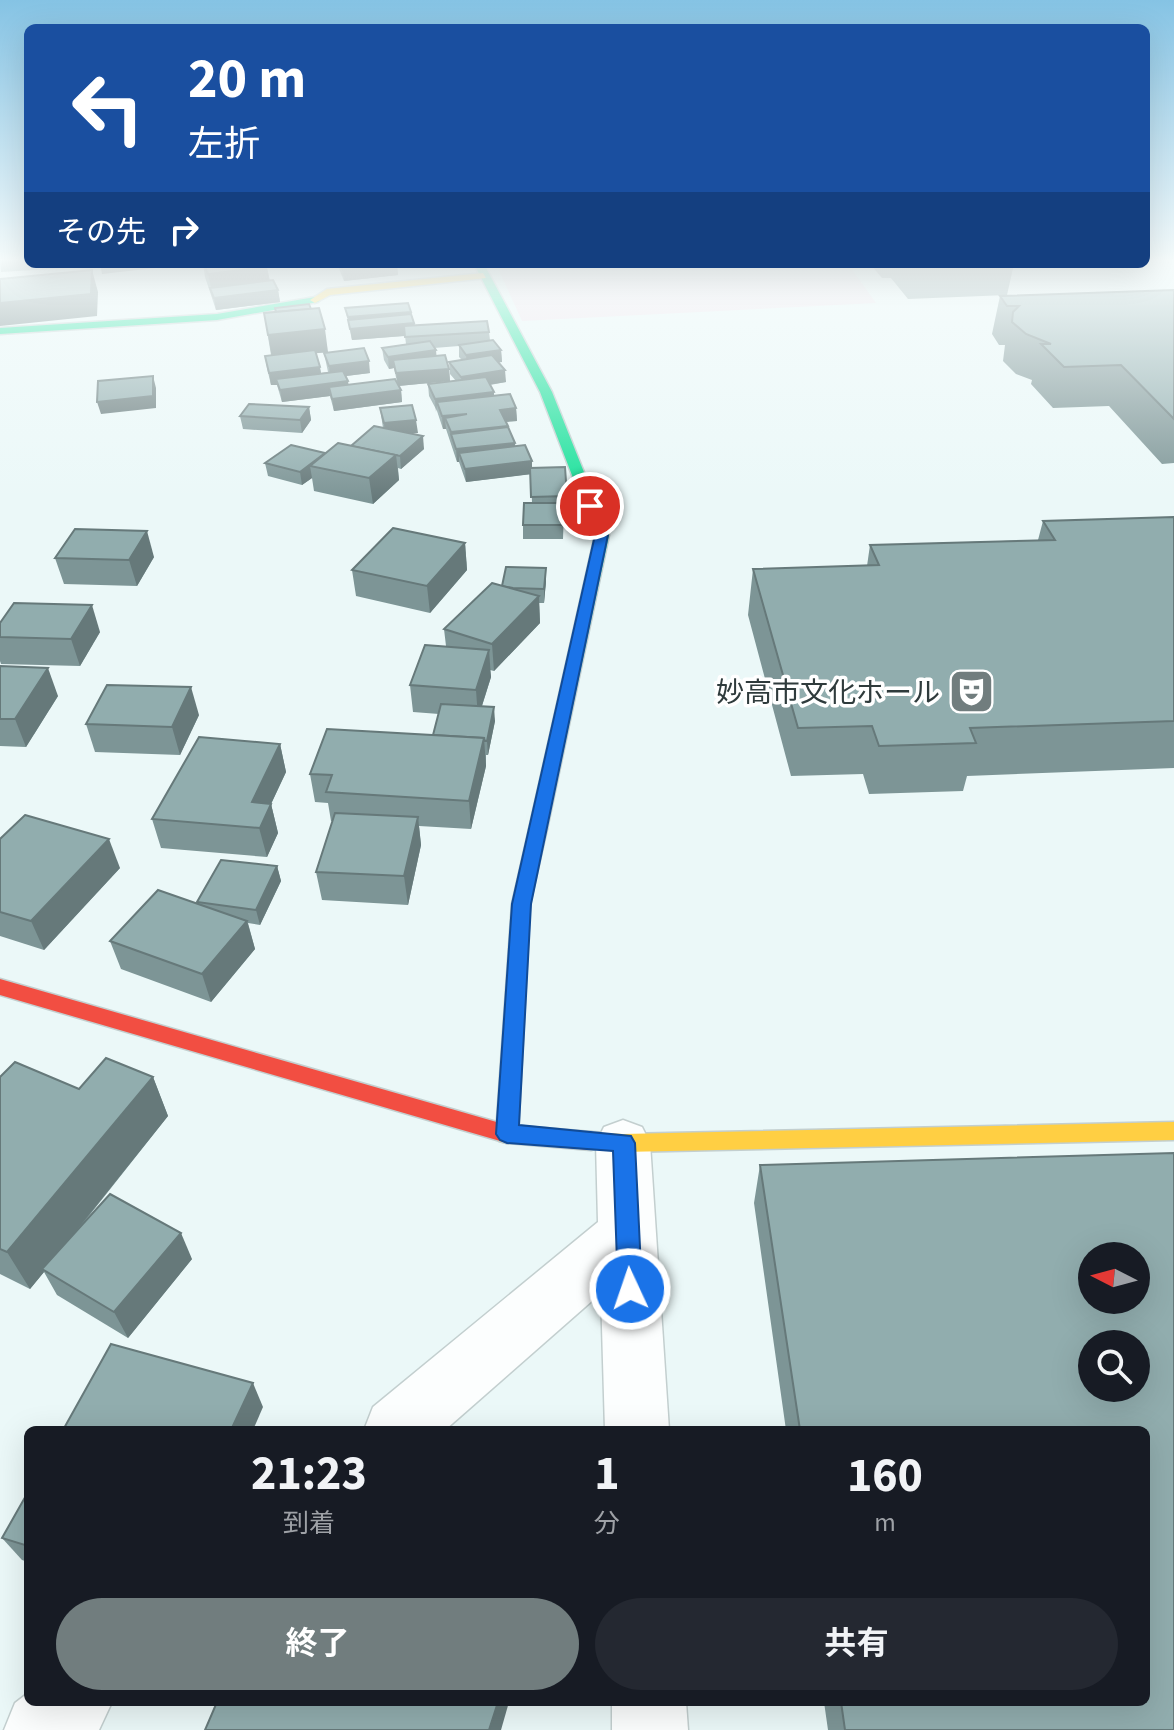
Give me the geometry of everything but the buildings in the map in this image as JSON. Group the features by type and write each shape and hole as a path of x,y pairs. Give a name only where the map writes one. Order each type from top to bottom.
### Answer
{"street":[{"path":"507,1134 521,904 602,535 546,392 518,339"},
{"path":"0,987 507,1134 623,1143 1174,1131"},
{"path":"623,1143 637,1426"},
{"path":"401,1426 628,1233"},
{"path":"42,1730 70,1706"},
{"path":"649,1706 650,1730"}],"traffic: fast":[{"path":"518,339 546,392 602,535 538,829"}],"traffic: slow":[{"path":"507,1134 521,904 538,829"},
{"path":"591,1141 623,1143 1174,1131"}],"traffic: jam":[{"path":"0,987 507,1134 591,1141"}],"place":[{"name":"妙高市文化ホール","path":"971,692"}],"route":[{"path":"590,506 602,535 521,904 507,1134 623,1143 630,1289"}]}
